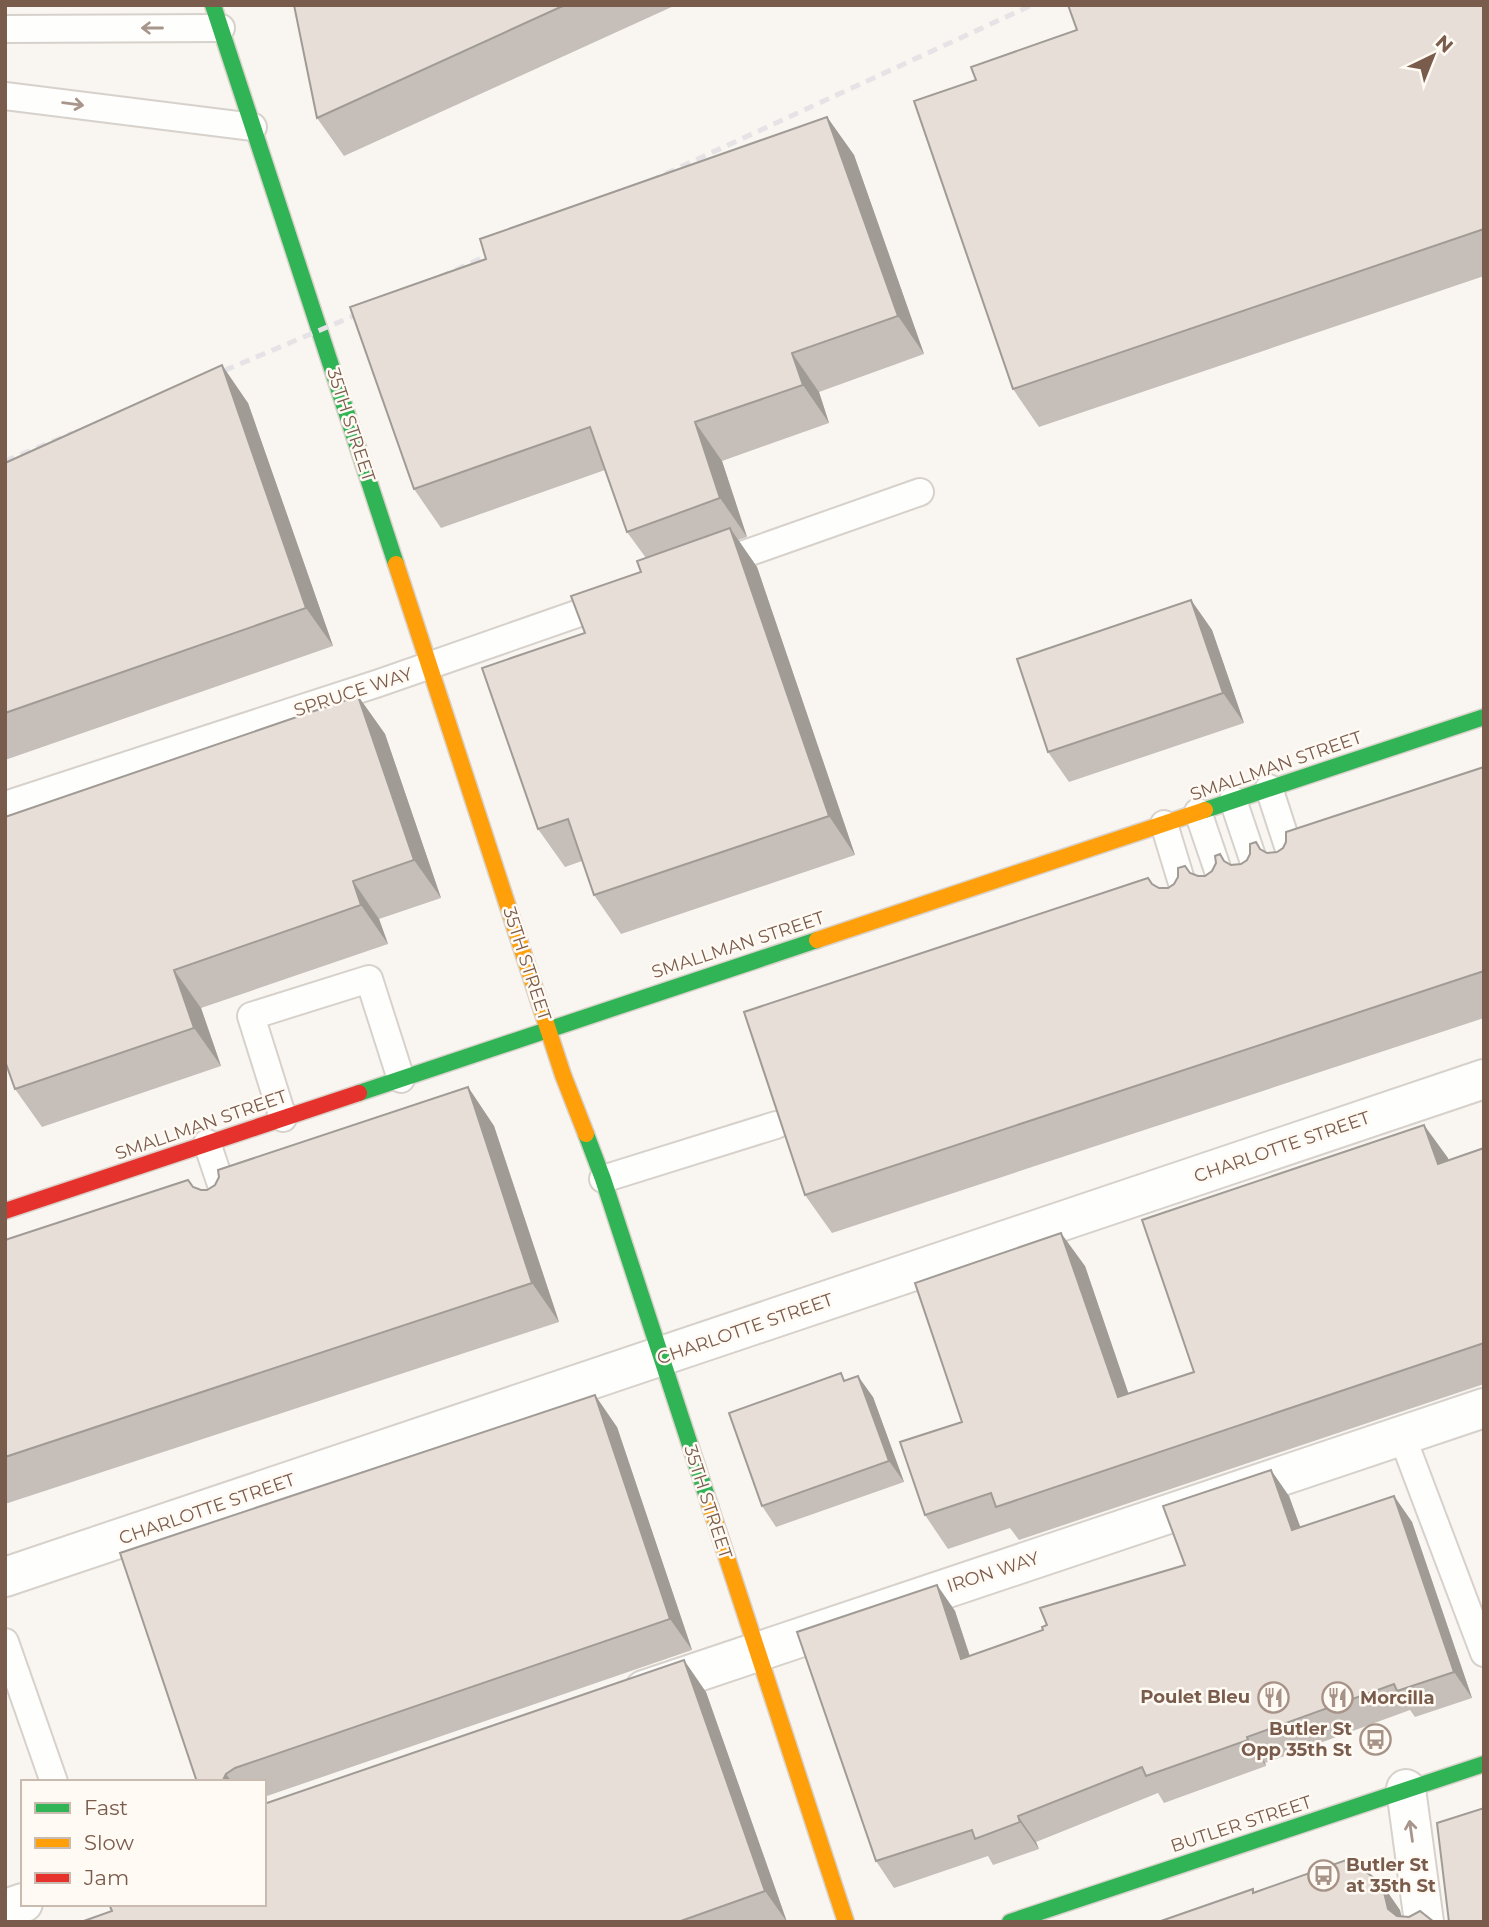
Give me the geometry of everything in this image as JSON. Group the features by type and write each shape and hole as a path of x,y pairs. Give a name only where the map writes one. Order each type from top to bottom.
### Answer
{"street":[{"name":"35TH STREET","path":"217,17 563,1075 603,1179 846,1922"},
{"name":"SMALLMAN STREET","path":"7,1204 283,1118 1484,717"},
{"name":"CHARLOTTE STREET","path":"5,1577 1484,1079"},
{"name":"IRON WAY","path":"606,1703 1484,1408"},
{"name":"BUTLER STREET","path":"1010,1922 1484,1763"},
{"path":"1406,1789 1424,1922"}],"lane":[{"path":"5,29 217,17"},
{"path":"5,96 253,127"},
{"path":"698,571 920,492"},
{"name":"SPRUCE WAY","path":"5,805 430,666 634,594"},
{"path":"1269,788 1298,876"},
{"path":"1233,800 1262,888"},
{"path":"1198,812 1227,899"},
{"path":"1164,824 1190,911"},
{"path":"283,1118 251,1016 369,979 401,1079"},
{"path":"603,1179 776,1125"},
{"path":"207,1143 230,1213"},
{"path":"1402,1436 1484,1653"},
{"path":"5,1642 53,1780"}],"building":[{"path":"294,5 565,5 317,118"},
{"path":"1068,5 1484,5 1484,229 1013,389 914,101 976,80 971,67 1077,30"},
{"path":"827,117 898,316 792,353 803,385 695,422 720,498 627,532 590,427 414,489 350,307 486,259 480,239"},
{"path":"222,365 306,608 5,713 5,463"},
{"path":"730,528 829,816 594,895 568,819 538,829 482,668 585,633 571,596 641,572 637,561"},
{"path":"1191,600 1223,693 1048,752 1017,659"},
{"path":"358,696 414,860 353,881 361,905 174,970 194,1028 15,1089 5,1061 5,817"},
{"path":"1484,767 1484,971 805,1195 744,1012 1148,878 1159,888 1168,888 1178,877 1178,868 1185,866 1190,873 1205,876 1212,871 1216,863 1215,856 1220,854 1224,861 1231,865 1241,864 1250,854 1250,844 1256,842 1260,849 1267,853 1277,852 1286,842 1286,832"},
{"path":"468,1087 532,1283 5,1457 5,1240 188,1180 193,1187 207,1190 215,1185 219,1177 218,1170"},
{"path":"1424,1125 1438,1164 1484,1148 1484,1343 996,1507 991,1493 925,1515 900,1442 962,1422 915,1283 1061,1233 1118,1397 1194,1372 1142,1220"},
{"path":"841,1373 844,1381 858,1376 889,1461 762,1506 729,1413"},
{"path":"595,1395 670,1619 235,1768 226,1774 223,1780 196,1780 120,1553"},
{"path":"1271,1470 1292,1530 1394,1496 1454,1672 1397,1691 1394,1684 1146,1776 1142,1767 1018,1816 1020,1822 975,1839 972,1830 876,1861 797,1632 937,1585 961,1659 1043,1630 1042,1627 1047,1625 1040,1608 1185,1565 1163,1506"},
{"path":"684,1660 765,1891 678,1922 81,1922 112,1911 110,1906 266,1906 266,1803"},
{"path":"1484,1808 1484,1922 1449,1922 1437,1823"},
{"path":"1349,1859 1382,1884 1388,1909 1397,1916 1409,1917 1420,1911 1434,1922 1158,1922 1253,1889 1253,1893"}],"railway":[{"path":"650,181 1032,5"},
{"path":"440,277 504,248"},
{"path":"209,377 370,309"},
{"path":"5,461 73,433"}],"traffic: fast":[{"path":"213,5 396,564"},
{"path":"1205,810 1484,717"},
{"path":"359,1093 817,940"},
{"path":"586,1134 710,1506"},
{"path":"1010,1922 1484,1764"}],"traffic: slow":[{"path":"396,564 563,1075 586,1134"},
{"path":"817,940 1205,810"},
{"path":"710,1506 846,1922"}],"traffic: jam":[{"path":"5,1211 359,1093"}],"place":[{"name":"Poulet Bleu","path":"1273,1697"},
{"name":"Morcilla","path":"1337,1698"},
{"name":"Butler St Opp 35th St","path":"1375,1739"},
{"name":"Butler St at 35th St","path":"1323,1875"}]}
